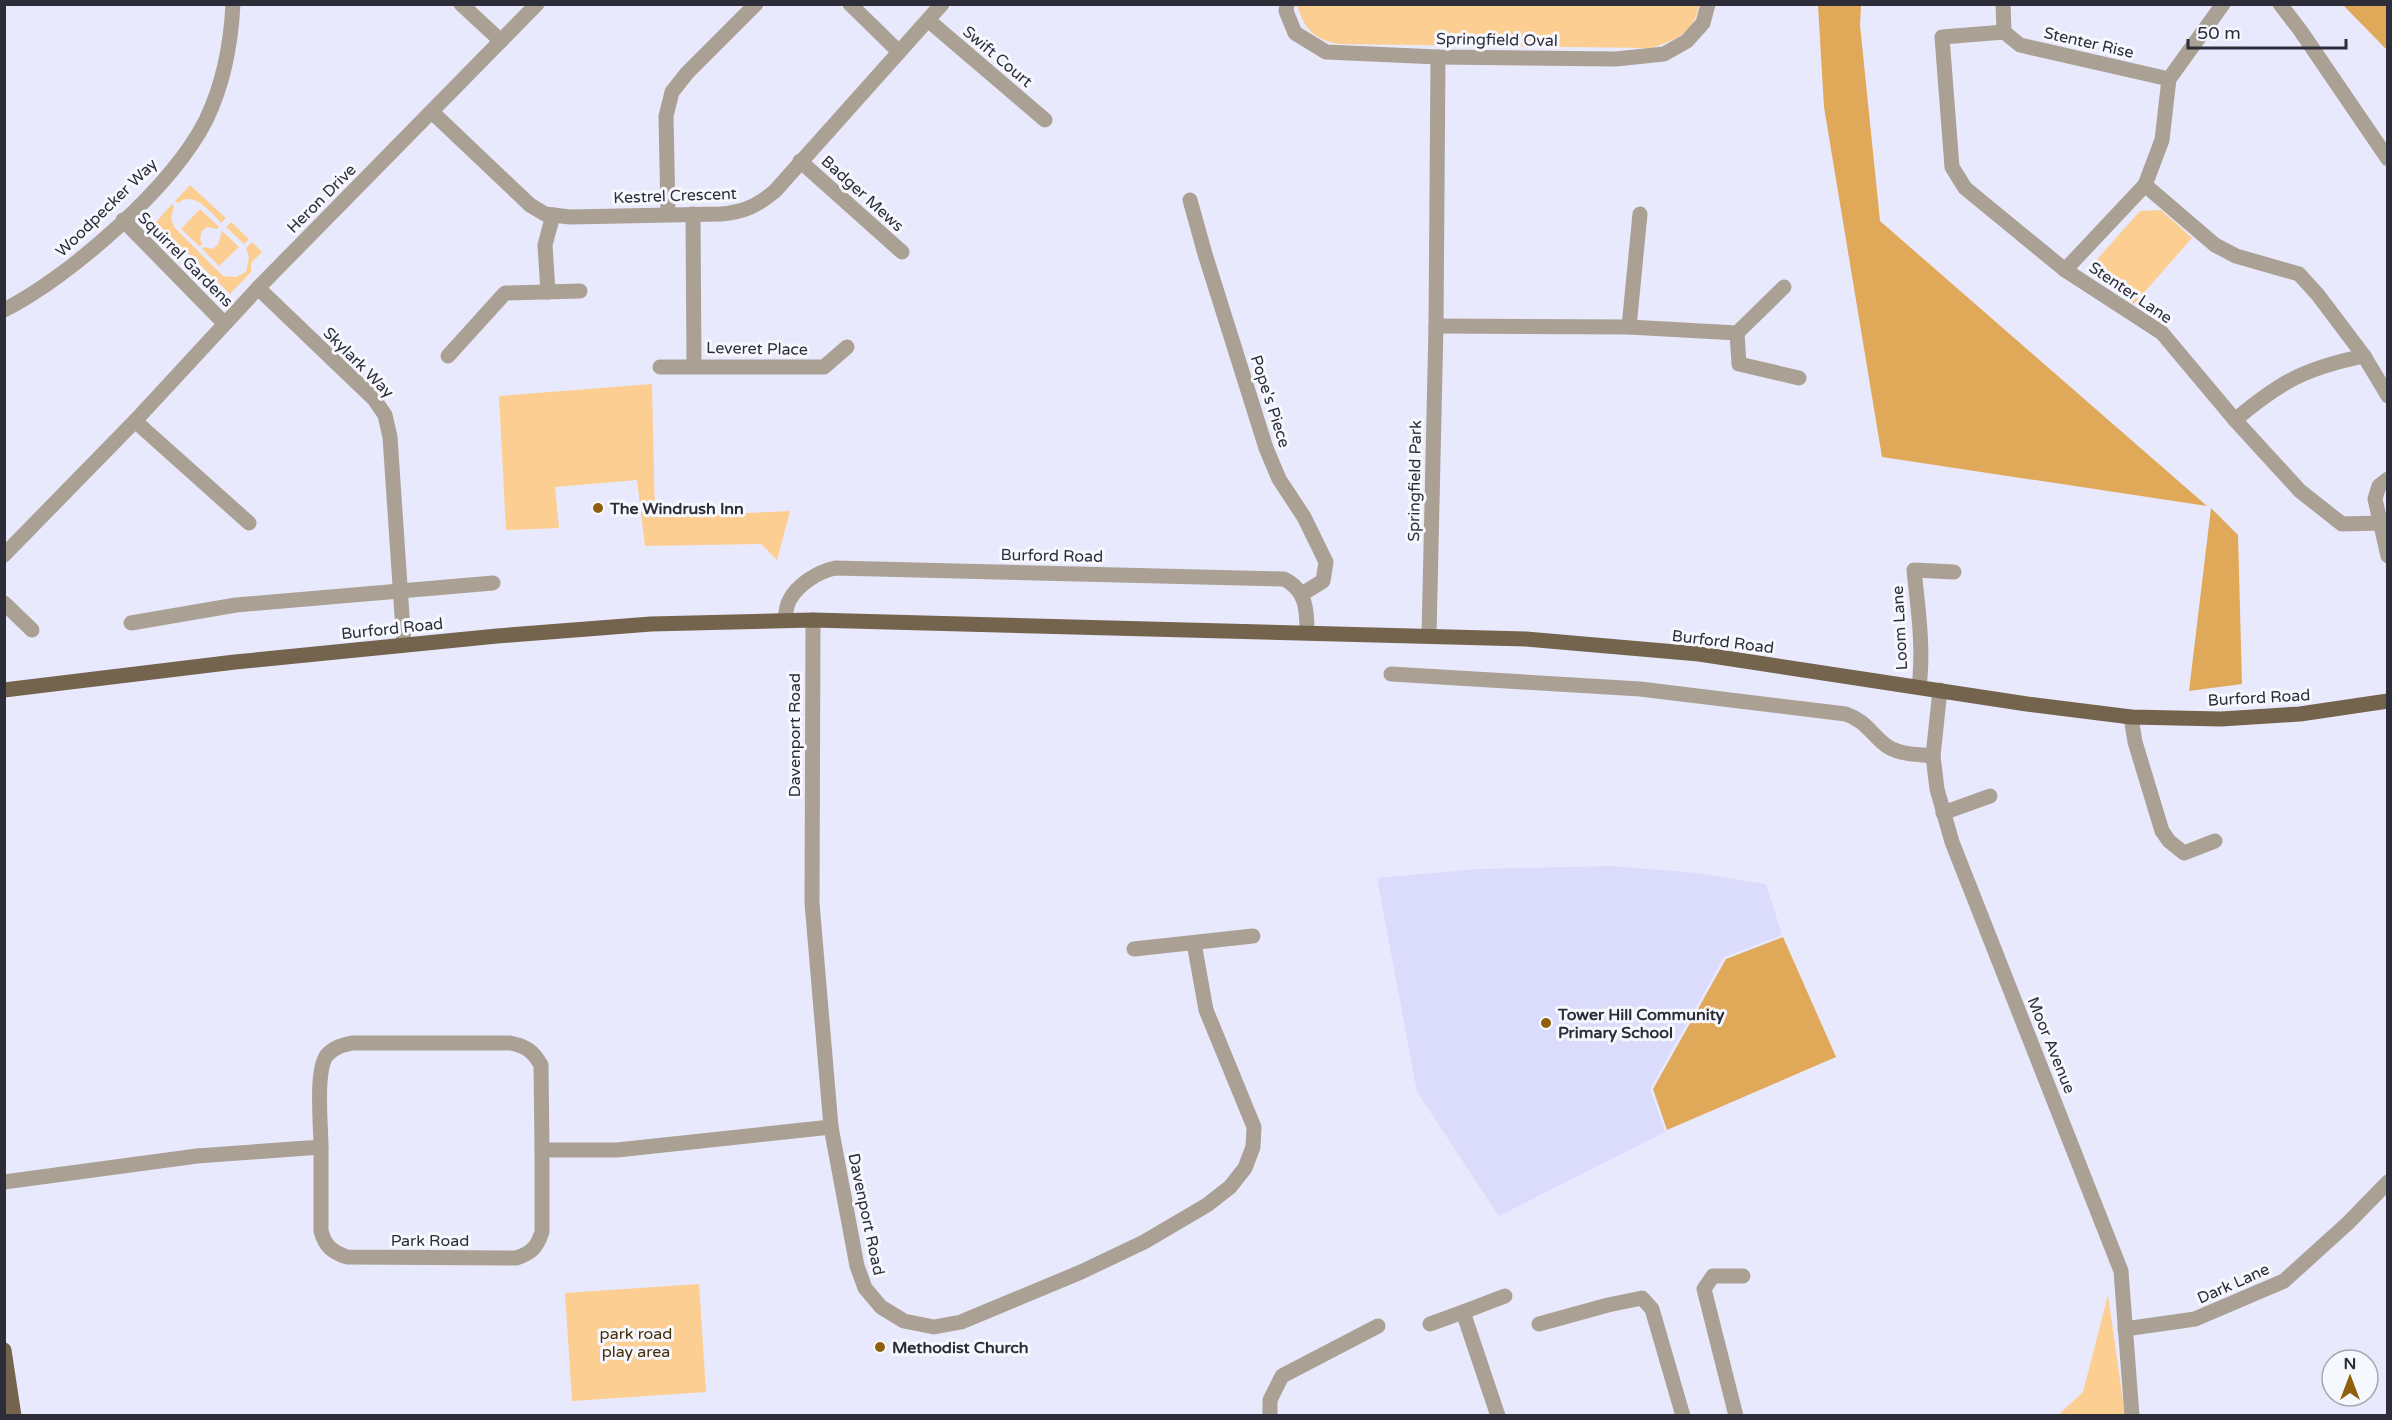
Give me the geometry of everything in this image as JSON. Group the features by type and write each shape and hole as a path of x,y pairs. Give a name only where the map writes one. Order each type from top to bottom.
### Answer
{"main road":[{"name":"Burford Road","path":"4,690 235,662 404,645 651,624 813,620 1526,639 1699,654 2027,704 2131,717 2221,719 2278,716 2388,701"},
{"path":"4,1350 11,1415"}],"street":[{"name":"Woodpecker Way","path":"4,310 56,279 123,220 175,166 207,118 226,57 233,4"},
{"path":"461,4 501,41"},
{"name":"Heron Drive","path":"4,555 135,421 258,288 537,4"},
{"path":"668,214 666,116 672,92 687,73 756,4"},
{"path":"850,4 899,52"},
{"name":"Kestrel Crescent","path":"432,112 537,210 570,217 734,213 753,208 775,191 942,4"},
{"name":"Springfield Oval","path":"1287,4 1286,10 1295,33 1326,52 1438,57 1616,59 1664,54 1687,41 1703,23 1708,4"},
{"path":"2003,4 2004,32"},
{"path":"2066,270 2145,185 2162,140 2169,79 2223,4"},
{"path":"2280,4 2388,159"},
{"name":"Swift Court","path":"928,20 1045,120"},
{"name":"Stenter Lane","path":"2004,32 1942,38 1952,167 1965,188 2066,270 2162,333 2235,420 2300,491 2342,524 2381,523"},
{"name":"Stenter Rise","path":"2004,32 2020,45 2169,79"},
{"name":"Springfield Park","path":"1429,636 1436,326 1438,57"},
{"name":"Badger Mews","path":"800,161 902,252"},
{"path":"2145,185 2215,245 2236,256 2299,274 2318,295 2364,356 2388,396"},
{"name":"Pope's Piece","path":"1190,200 1266,448 1280,479 1304,517 1326,562 1323,581 1302,594"},
{"name":"Leveret Place","path":"693,214 694,366"},
{"path":"1629,327 1640,214"},
{"path":"548,292 545,245 553,215"},
{"name":"Squirrel Gardens","path":"123,220 225,323"},
{"path":"1436,326 1629,327 1737,333 1784,287"},
{"name":"Skylark Way","path":"258,288 369,394 385,415 390,437 404,645"},
{"path":"448,356 505,293 580,291"},
{"path":"1737,333 1739,364 1799,378"},
{"name":"Leveret Place","path":"660,367 824,367 847,347"},
{"path":"2235,420 2262,397 2294,376 2330,363 2364,356"},
{"path":"135,421 249,523"},
{"path":"2388,479 2379,486 2375,499 2388,556"},
{"name":"Burford Road","path":"784,620 788,603 794,594 814,576 824,570 835,568 1284,579 1295,584 1302,594"},
{"name":"Loom Lane","path":"1919,687 1921,634 1914,570 1954,572"},
{"path":"131,623 236,605 492,583"},
{"path":"1302,594 1307,615 1307,632"},
{"path":"4,603 32,630"},
{"name":"Davenport Road","path":"813,620 812,903 831,1127 856,1266 865,1288 880,1307 904,1321 934,1327 960,1322 1081,1272 1144,1242 1207,1205 1230,1187 1245,1168 1253,1147 1254,1127 1215,1037 1206,1010 1194,943"},
{"path":"1391,674 1651,690 1846,714 1864,722 1883,744 1892,749 1933,756"},
{"name":"Moor Avenue","path":"1940,690 1933,756 1943,813 1952,842 2121,1271 2132,1416"},
{"path":"2131,717 2135,742 2162,831 2169,841 2184,853 2215,841"},
{"path":"1943,813 1990,796"},
{"path":"1134,949 1253,936"},
{"name":"Park Road","path":"352,1043 510,1043 522,1046 534,1053 541,1065 542,1150 542,1232 538,1245 530,1253 516,1258 347,1257 334,1252 324,1242 321,1231 321,1068 327,1055 338,1046 352,1043"},
{"path":"542,1150 617,1150 831,1127"},
{"path":"4,1182 197,1156 321,1147"},
{"name":"Dark Lane","path":"2125,1329 2195,1319 2284,1281 2348,1223 2388,1182"},
{"path":"1736,1416 1704,1288 1713,1276 1743,1276"},
{"path":"1430,1323 1504,1296"},
{"path":"1539,1324 1598,1307 1642,1298 1652,1309 1683,1416"},
{"path":"1463,1312 1498,1416"},
{"path":"1270,1416 1270,1400 1282,1376 1378,1326"}],"shaded area":[{"path":"1818,5 1861,5 1860,25 1880,221 2207,506 1882,457 1824,107"},
{"path":"2343,5 2387,5 2387,50"},
{"path":"2211,508 2238,535 2242,684 2189,691"},
{"name":"Tower Hill Community Primary School","path":"1610,866 1697,873 1766,884 1782,935 1724,957 1650,1089 1665,1132 1499,1216 1417,1092 1377,878 1478,869"},
{"path":"1783,937 1836,1057 1667,1130 1653,1089 1726,959"}],"green space":[{"path":"1699,4 1697,14 1688,29 1676,38 1651,48 1338,44 1316,36 1306,26 1297,5"},
{"path":"190,185 226,218 221,223 207,208 196,201 190,199 178,203 175,201"},
{"path":"172,204 174,206 171,218 174,227 223,276 236,277 246,272 249,257 246,248 252,242 262,252 251,263 251,272 230,294 156,222"},
{"path":"200,209 219,227 217,229 208,227 203,230 200,237 202,245 199,246 181,229"},
{"path":"2161,210 2192,238 2134,304 2091,266 2140,211"},
{"path":"231,222 249,239 244,244 226,227"},
{"path":"222,231 239,247 219,266 202,249 205,247 212,249 218,245"},
{"path":"652,384 655,517 790,511 777,560 761,544 645,546 637,480 555,487 559,528 506,530 499,396"},
{"name":"park road play area","path":"699,1284 706,1392 572,1401 565,1293"},
{"path":"2108,1295 2125,1415 2057,1416 2083,1392"}],"place":[{"name":"The Windrush Inn","path":"598,508"},
{"name":"Tower Hill Community Primary School","path":"1546,1023"},
{"name":"Methodist Church","path":"880,1347"}]}
